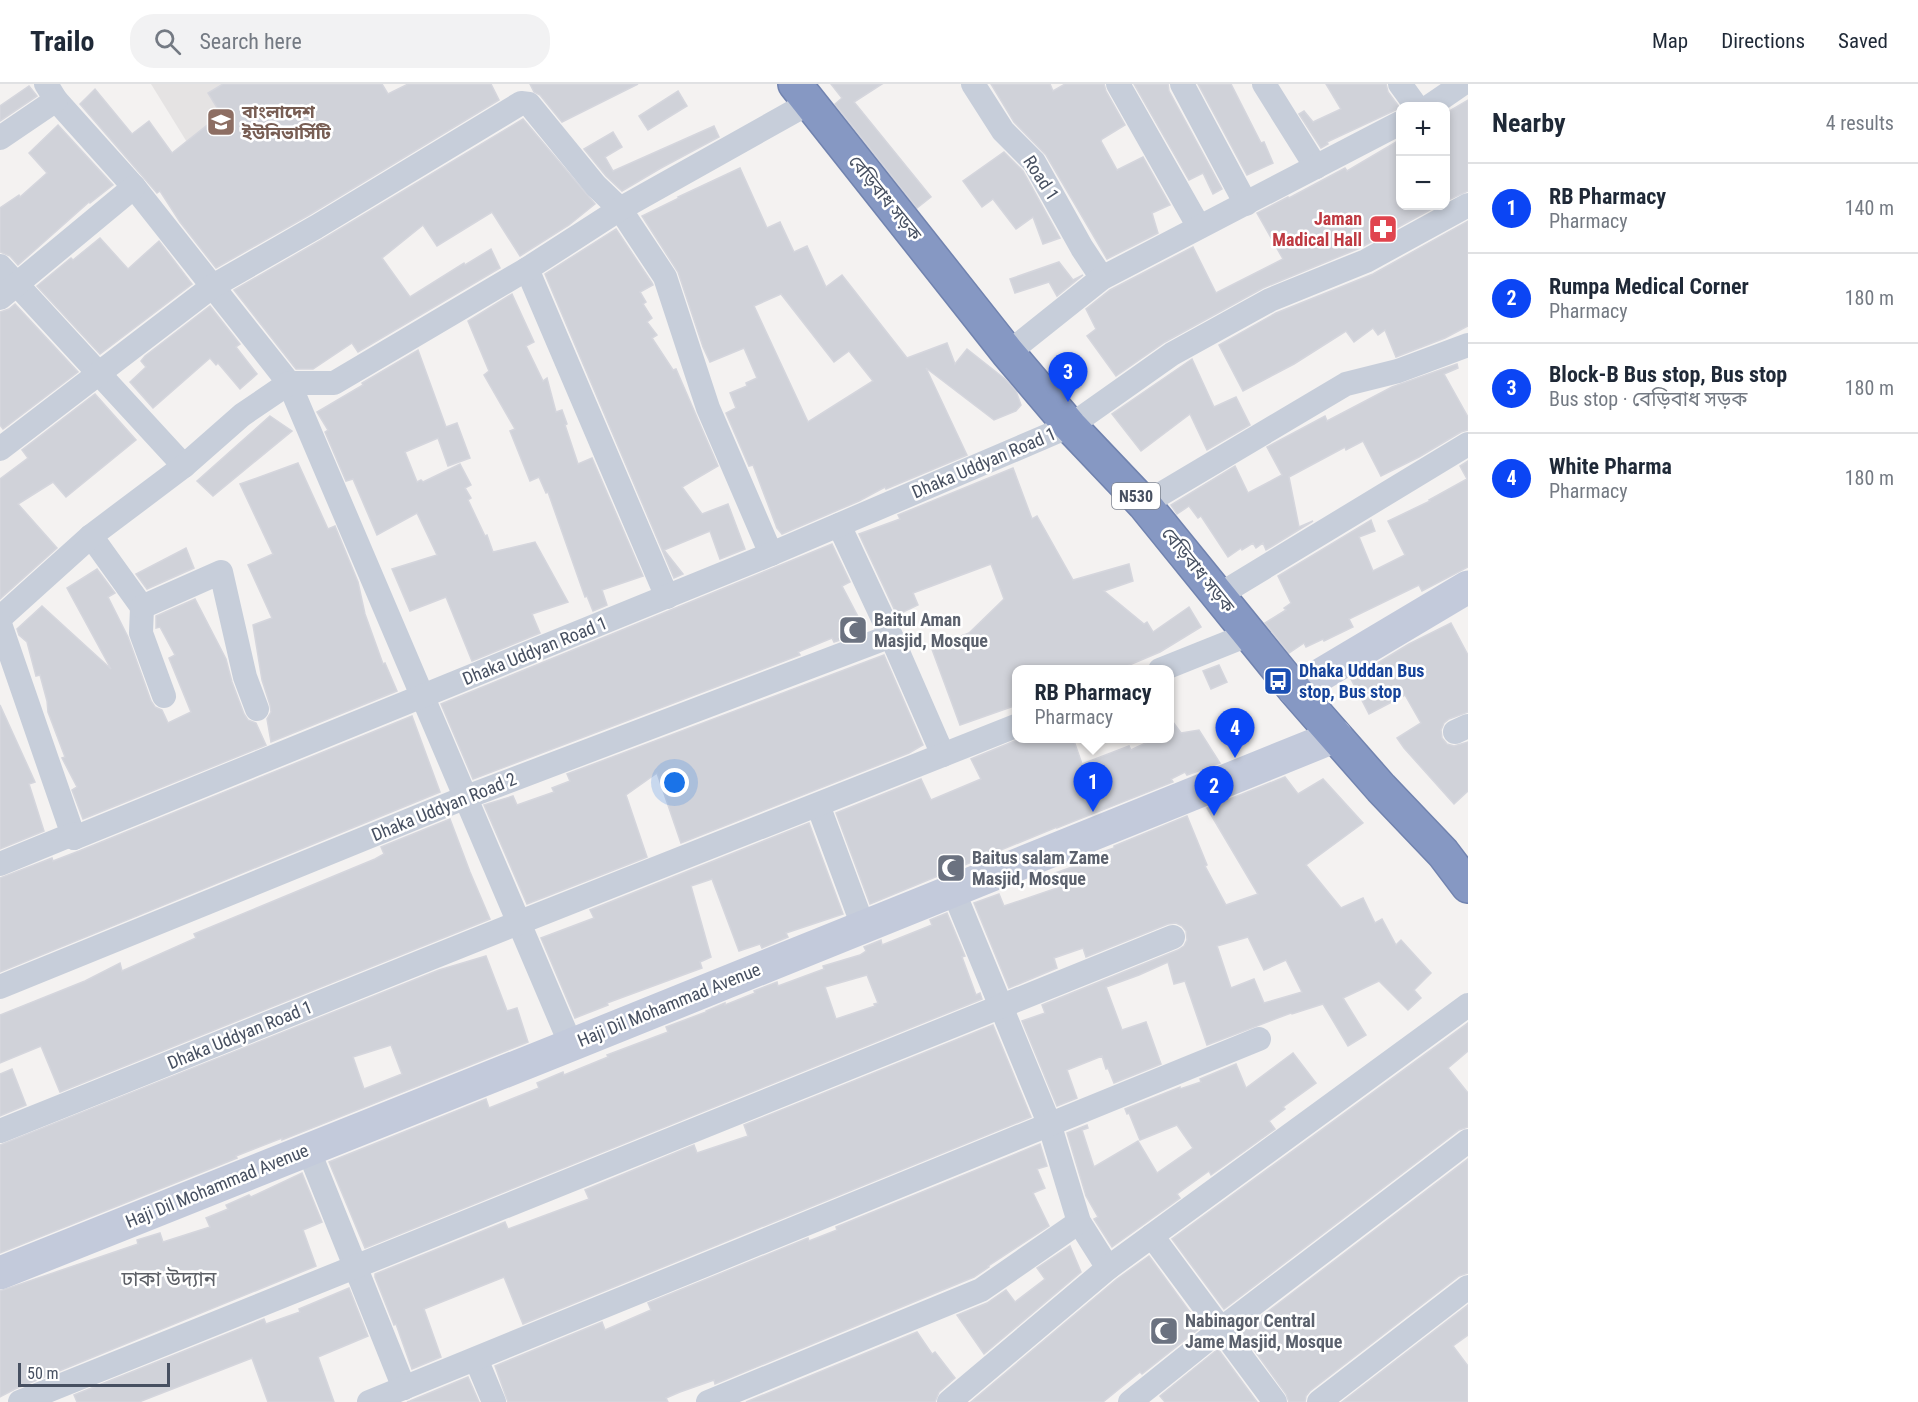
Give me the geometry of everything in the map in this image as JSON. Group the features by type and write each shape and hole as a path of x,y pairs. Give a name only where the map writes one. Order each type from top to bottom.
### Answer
{"highway":[{"name":"বেড়িবাধ সড়ক","path":"802,93 1008,353 1070,426 1144,504 1295,690 1381,788 1443,853 1468,886"}],"street":[{"name":"Road 1","path":"973,84 1004,130 1035,162 1082,248 1102,278"},
{"path":"1118,84 1199,227"},
{"path":"1182,84 1246,204"},
{"path":"1264,84 1316,167"},
{"path":"1400,84 1413,102"},
{"path":"1436,102 1462,84"},
{"path":"0,138 51,92 134,187 289,383 571,1045"},
{"path":"0,618 91,536 184,466 242,415 289,383 334,383 527,269 802,93"},
{"path":"0,449 213,285 355,204 521,103 530,104 596,186 620,208 665,278 708,408 771,554"},
{"path":"1008,353 1102,278 1396,126"},
{"path":"8,292 134,187"},
{"name":"Dhaka Uddyan Road 1","path":"0,864 73,834 74,838 424,697 771,554 1070,426 1172,354 1270,300 1366,261 1468,205"},
{"path":"0,266 8,292 99,373 184,466"},
{"path":"527,269 667,597"},
{"path":"1144,504 1346,384 1398,371 1468,345"},
{"path":"1219,595 1468,444"},
{"path":"838,525 944,755"},
{"path":"91,536 142,607 141,633 164,696"},
{"path":"142,607 221,572 245,677 257,709"},
{"path":"1295,690 1468,588"},
{"path":"0,624 74,838"},
{"path":"1170,665 1250,634"},
{"name":"Dhaka Uddyan Road 2","path":"0,987 464,798 891,636"},
{"name":"Dhaka Uddyan Road 1","path":"0,1131 1012,728"},
{"name":"Haji Dil Mohammad Avenue","path":"0,1273 1336,736"},
{"path":"818,805 863,926"},
{"path":"953,890 1049,1124 1079,1222 1108,1268"},
{"path":"20,1402 1173,937"},
{"path":"949,1402 1108,1268 1468,1005"},
{"path":"369,1402 1259,1039"},
{"path":"1130,1402 1221,1329 1468,1141"},
{"path":"308,1149 404,1388"},
{"path":"708,1402 981,1290 1079,1222"},
{"path":"1152,1236 1275,1402"},
{"path":"1319,1402 1468,1287"},
{"path":"476,1359 494,1402"}],"shaded area":[{"name":"বাংলাদেশ ইউনিভার্সিটি","path":"151,84 336,84 198,160"}],"building":[{"path":"223,84 382,84 388,94 408,84 491,84 499,100 309,215 216,268 180,222 160,191 157,193 80,104 95,89 132,134 149,121 172,153 221,114 208,93"},
{"path":"530,84 638,84 562,122 540,95 534,92"},
{"path":"831,84 882,84 854,102 931,197 917,208 835,104 842,98"},
{"path":"991,84 1050,84 1053,91 1065,84 1104,84 1125,125 1101,141 1117,170 1143,157 1170,205 1152,213 1158,233 1107,259 1046,155 1014,122"},
{"path":"1134,84 1168,84 1169,91 1222,189 1213,194 1203,173 1189,180"},
{"path":"1198,84 1231,84 1261,143 1264,142 1273,163 1247,175"},
{"path":"1326,84 1386,84 1388,92 1396,103 1396,110 1327,142 1328,144 1321,148 1299,114 1304,111 1313,122 1341,109"},
{"path":"29,86 37,96 0,121 0,106"},
{"path":"678,91 687,106 648,130 639,116"},
{"path":"1468,100 1468,191 1450,199 1450,156 1450,111"},
{"path":"523,119 595,204 569,225 520,256 492,212 437,246 423,225 382,258 410,297 491,249 500,268 358,352 352,343 313,369 296,369 234,290"},
{"path":"58,125 113,185 89,202 18,265 10,256 0,252 0,208 19,195 20,197 47,173 29,153"},
{"path":"714,126 719,137 622,191 606,176 584,149 613,132 622,147 605,157 613,171"},
{"path":"1396,142 1396,210 1430,210 1360,248 1263,288 1165,342 1116,376 1087,336 1096,329 1086,309 1110,290 1193,247 1216,293 1283,259 1257,213 1345,168 1347,171"},
{"path":"1004,152 1023,171 1060,238 1043,244 1033,217 1016,229 993,199 982,207 963,181"},
{"path":"740,168 767,228 780,222 794,252 807,246 826,287 842,275 907,358 947,343 955,364 967,349 1005,379 1016,391 1021,405 1016,411 994,420 926,368 967,455 886,489 885,487 859,501 782,534 777,528 753,465 749,466 726,413 736,408 730,393 747,386 746,383 757,378 744,348 710,362 678,272 642,216","holes":["781,294 834,362 849,351 873,381 808,422 754,306"]},
{"path":"1468,221 1468,326 1445,338 1396,357 1385,330 1378,335 1373,328 1354,342 1346,331 1294,364 1243,391 1219,345 1276,313 1373,274"},
{"path":"616,229 653,285 640,292 646,302 643,304 652,318 647,322 657,335 652,338 673,370 676,369 718,466 682,487 702,514 728,504 745,549 720,559 710,531 664,550 683,574 674,578 545,274"},
{"path":"100,238 128,269 159,241 192,284 100,354 37,286"},
{"path":"1059,262 1073,280 1083,275 1057,296 1049,282 1015,293 1010,279"},
{"path":"512,294 534,342 526,346 543,381 547,378 556,412 562,410 578,464 592,458 643,576 602,590 607,605 593,611 587,596 585,597 548,492 546,493 539,477 530,481 510,431 515,429 484,375 489,371 468,321"},
{"path":"15,304 78,372 3,429 0,425 0,312"},
{"path":"210,306 240,344 236,347 257,374 240,389 218,363 216,365 210,358 153,408 130,382 146,367 141,361"},
{"path":"418,350 446,427 457,423 470,458 448,466 438,438 405,452 417,482 421,480 423,482 460,464 471,485 465,488 471,498 468,500 485,536 487,535 493,552 535,542 568,602 532,614 540,633 472,661 446,597 410,611 392,569 437,555 417,513 377,535 353,479 346,481 325,432 328,430 317,412"},
{"path":"1192,359 1214,407 1236,397 1250,425 1207,450 1190,414 1141,451 1112,414"},
{"path":"1457,364 1458,368 1444,374 1468,417 1468,430 1381,476 1363,441 1346,450 1345,447 1289,477 1299,527 1313,521 1266,550 1263,543 1256,548 1253,543 1228,557 1201,516 1198,518 1189,506 1177,514 1171,505 1235,466 1248,493 1282,475 1267,447 1325,416 1327,421 1392,387"},
{"path":"95,394 136,440 66,497 53,482 18,504 57,548 0,599 0,479 28,458 22,450"},
{"path":"270,416 292,431 213,496 197,481"},
{"path":"1468,461 1468,567 1422,591 1419,585 1349,619 1353,627 1306,647 1304,643 1289,653 1265,623 1286,610 1284,608 1291,603 1278,576 1371,520 1375,531 1359,537 1373,571 1405,555 1388,521 1430,501 1467,479 1460,466"},
{"path":"298,463 328,529 335,526 358,582 365,614 383,664 385,663 397,691 271,742 267,719 271,712 270,705 262,680 253,625 272,618 248,565 273,554 240,484"},
{"path":"1013,468 1032,519 1037,516 1073,580 1129,564 1133,581 1104,591 1144,624 1147,622 1153,632 1189,607 1201,627 1160,652 1129,665 1012,665 1012,707 960,725 930,644 946,638 948,641 969,633 1004,599 991,564 913,593 918,605 897,615 859,534 900,519 898,515"},
{"path":"832,544 850,582 842,586 864,628 843,639 834,642 832,638 798,652 800,655 473,779 441,704"},
{"path":"186,548 194,568 147,589 136,574"},
{"path":"97,569 115,593 108,597 128,637 151,701 155,707 162,710 168,723 191,712 169,658 175,655 160,627 156,628 156,616 195,599 226,659 244,714 248,720 256,723 266,745 83,819 72,790 77,787 62,758 65,757 48,712 40,675 36,676 27,642 19,635 17,629 42,606 111,669 67,588"},
{"path":"1451,623 1468,655 1468,712 1449,719 1441,730 1442,738 1447,744 1454,746 1468,742 1468,791 1454,804 1397,738 1421,723 1405,695 1369,714 1351,679 1409,644"},
{"path":"884,655 923,745 909,753 681,843 657,773 626,795 647,857 527,904 484,805 513,796 517,805 554,792 552,788 570,781 567,774"},
{"path":"1219,665 1227,682 1211,689 1203,671"},
{"path":"0,705 35,782 29,784 44,831 0,849"},
{"path":"412,716 440,792 0,972 0,878 52,858 53,861 79,851"},
{"path":"1174,723 1181,733 1199,730 1220,763 1187,775 1185,772 1171,779 1173,782 870,904 836,813 921,779 931,800 981,779 971,759 1012,742 1075,743 1082,764 1129,746 1131,750 1146,743 1174,743"},
{"path":"1285,777 1298,794 1323,779 1363,823 1306,865 1341,908 1363,898 1375,923 1382,919 1396,945 1401,940 1431,973 1414,990 1421,998 1408,1010 1379,981 1343,998 1366,1035 1348,1046 1323,1004 1291,1013 1207,1045 1185,981 1174,984 1168,962 1106,987 1122,1030 1146,1022 1161,1064 1114,1083 1102,1056 1067,1070 1077,1098 1057,1106 1022,1021 1045,1013 1042,1005 1178,950 1187,940 1186,931 1176,923 1168,924 1086,957 1083,948 1054,958 1057,968 1009,988 974,903 999,894 1004,906 1060,887 1055,873 1078,865 1076,861 1114,848 1114,846 1187,816 1207,865 1205,866 1226,905 1258,894 1207,808","holes":["1248,937 1264,970 1286,960 1302,992 1264,1003 1254,979 1231,988 1217,946"]},
{"path":"450,819 490,919 60,1092 41,1046 0,1063 0,1015 85,981 120,963 122,971 196,938 194,934 375,859 384,854 381,847"},
{"path":"809,823 843,914 786,933 788,937 762,948 760,944 739,951 712,879 691,886 711,957 700,962 702,968 607,1003 608,1005 575,1018 541,938 594,918 590,910"},
{"path":"947,913 965,956 962,957 976,995 980,993 982,999 365,1248 329,1162 486,1099 489,1108 539,1088 537,1083 563,1072 564,1075 608,1057 607,1055 668,1032 666,1027 755,993 754,991 777,982 778,986 824,969 823,966 860,955 866,951 864,947 881,940 882,945 932,925 930,920","holes":["867,975 878,1003 836,1019 825,987"]},
{"path":"486,956 507,1011 517,1008 528,1042 282,1140 282,1138 236,1156 237,1158 0,1253 0,1145 439,970","holes":["391,1045 402,1074 364,1089 353,1057"]},
{"path":"1468,1023 1468,1051 1448,1068 1468,1093 1468,1127 1459,1130 1224,1309 1172,1239"},
{"path":"993,1025 1031,1117 523,1324 504,1277 424,1309 441,1357 412,1369 375,1274 505,1222 508,1229 589,1199 585,1190 694,1145 697,1153 748,1136 744,1125"},
{"path":"1293,1053 1316,1083 1283,1107 1285,1109 1269,1121 1275,1129 1211,1175 1209,1171 1177,1194 1180,1198 1112,1247 1094,1219 1098,1217 1086,1196 1067,1133 1087,1125 1088,1128 1082,1130 1094,1167 1138,1141 1157,1173 1193,1148 1177,1125 1140,1140 1129,1113 1127,1114 1125,1109 1180,1087 1180,1089 1201,1082 1200,1079 1236,1064 1246,1088"},
{"path":"12,1069 26,1105 0,1116 0,1074"},
{"path":"1040,1144 1047,1166 1037,1169 1045,1188 1033,1193 1049,1226 974,1277 715,1384 714,1380 680,1392 666,1398 668,1402 508,1402 495,1366 602,1322 605,1330 651,1310 648,1303 808,1238 809,1241 837,1230 836,1227"},
{"path":"1468,1159 1468,1273 1459,1276 1310,1391 1305,1402 1289,1402 1286,1394 1241,1332"},
{"path":"302,1173 322,1222 303,1230 316,1266 0,1397 0,1291 138,1244 137,1240 160,1233 163,1242 210,1227 206,1218 228,1209 226,1205 249,1195 251,1197"},
{"path":"1070,1246 1081,1272 984,1354 957,1315 987,1303 1006,1290 1015,1302 1045,1279 1037,1268"},
{"path":"1149,1256 1201,1327 1103,1402 971,1402 1117,1279"},
{"path":"349,1288 368,1336 318,1357 334,1402 268,1402 252,1358 139,1402 77,1402 74,1395 264,1319 266,1324 300,1312 299,1309"},
{"path":"1468,1305 1468,1335 1453,1346 1468,1366 1468,1402 1342,1402"},
{"path":"917,1332 932,1354 935,1352 955,1378 939,1392 935,1402 746,1402"},
{"path":"1218,1349 1257,1402 1165,1402 1160,1396"},
{"path":"468,1377 479,1402 407,1402 410,1401"}],"place":[{"name":"বাংলাদেশ ইউনিভার্সিটি","path":"221,122"},
{"name":"Jaman Madical Hall","path":"1383,229"},
{"name":"Block-B Bus stop, Bus stop","path":"1068,402"},
{"name":"Baitul Aman Masjid, Mosque","path":"853,630"},
{"name":"Dhaka Uddan Bus stop, Bus stop","path":"1278,681"},
{"name":"White Pharma","path":"1235,758"},
{"name":"RB Pharmacy","path":"1093,812"},
{"name":"Rumpa Medical Corner","path":"1214,816"},
{"name":"Baitus salam Zame Masjid, Mosque","path":"951,868"},
{"name":"Nabinagor Central Jame Masjid, Mosque","path":"1164,1331"}],"district":[{"name":"ঢাকা উদ্যান","path":"169,1279"}]}
